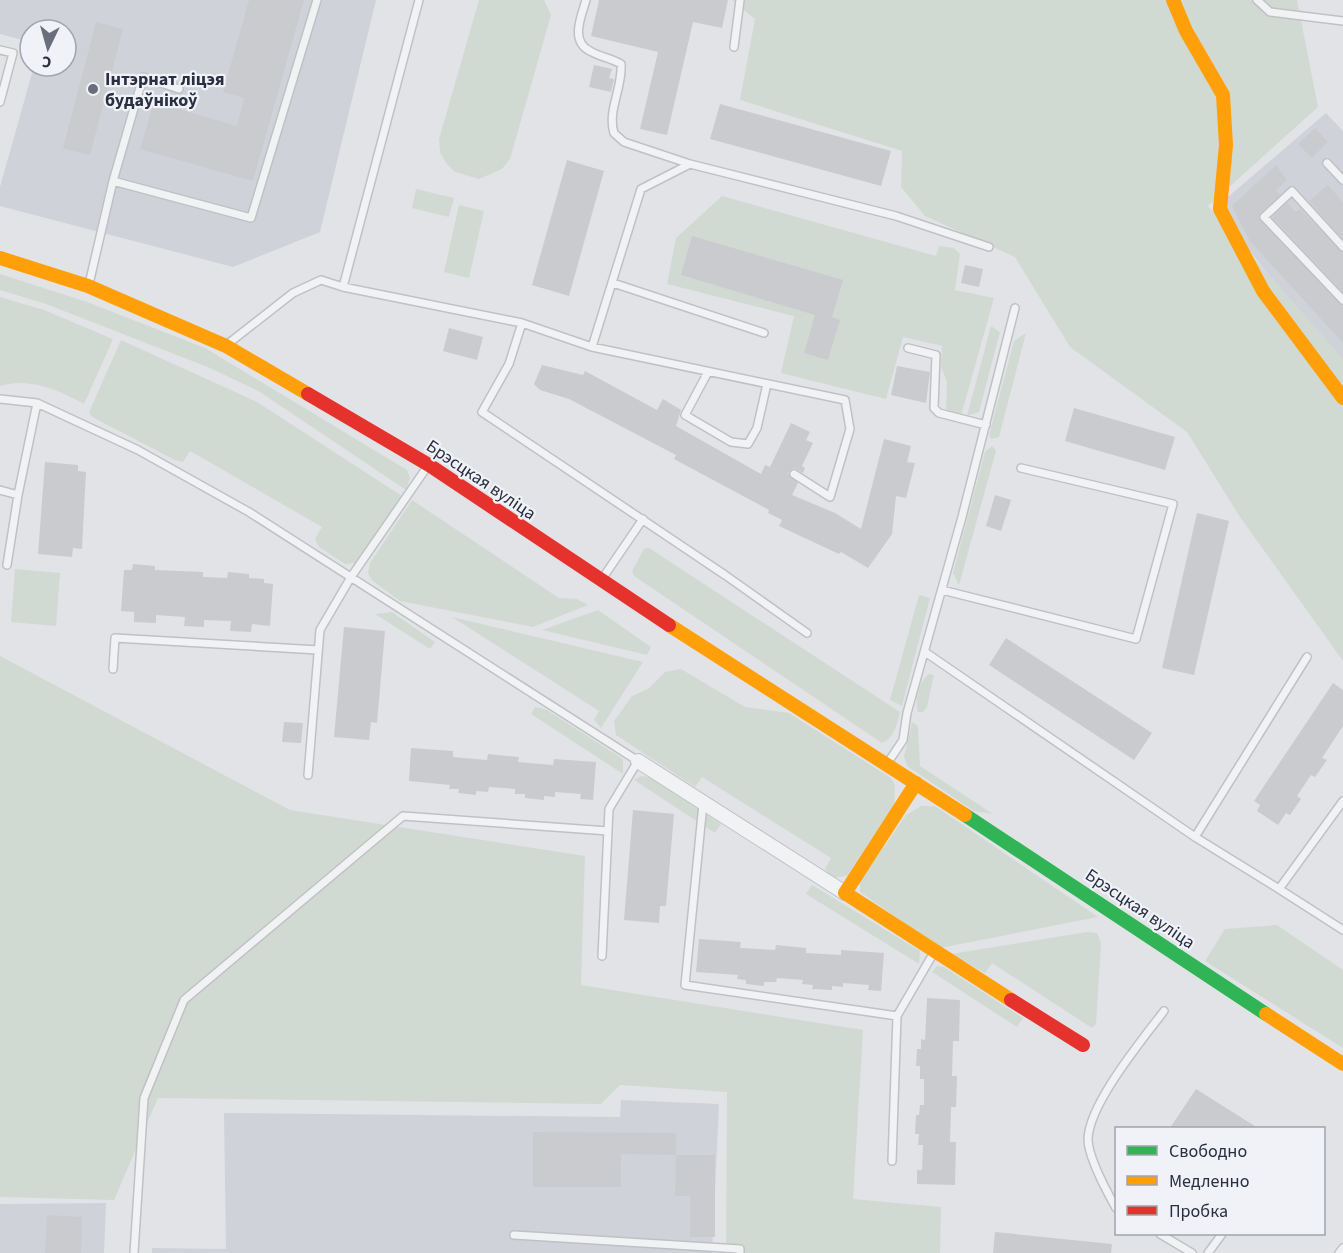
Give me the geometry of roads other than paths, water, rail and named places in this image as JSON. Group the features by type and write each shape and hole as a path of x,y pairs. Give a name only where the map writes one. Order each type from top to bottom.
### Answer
{"main road":[{"path":"1173,0 1186,31 1223,96 1226,145 1220,187 1220,209 1263,291 1343,398"},
{"name":"Брэсцкая вуліца","path":"0,258 88,286 226,346 429,465 600,581 887,764 1343,1064"},
{"path":"916,783 845,894 934,953 1083,1046"}],"street":[{"path":"638,761 845,894"}],"lane":[{"path":"113,181 251,218 317,0"},
{"path":"343,287 419,0"},
{"path":"586,0 578,29 580,41 589,51 609,57 621,64 622,79 613,116 614,133 624,142 690,164 896,216 989,247"},
{"path":"734,47 740,0"},
{"path":"1257,0 1270,12 1343,21"},
{"path":"0,50 13,53 0,102"},
{"path":"88,286 113,181 143,77 179,89"},
{"path":"1327,163 1343,180"},
{"path":"592,347 641,189 690,164"},
{"path":"1343,247 1292,191 1264,217 1343,300"},
{"path":"226,346 293,293 321,280 343,287 522,323 592,347 844,400 850,429 830,496 794,474"},
{"path":"613,283 764,333"},
{"path":"887,764 903,740 907,713 986,425 1015,308"},
{"path":"522,323 509,364 482,412 643,519 807,633"},
{"path":"908,348 936,355 934,408 939,413 986,425"},
{"path":"708,372 685,416 731,442 748,444 757,428 766,384"},
{"path":"0,399 37,403 148,456 249,512 638,761 609,809 602,956"},
{"path":"7,565 18,495 37,403"},
{"path":"308,775 320,630 351,577 429,465"},
{"path":"942,590 1136,639 1173,504 1021,468"},
{"path":"0,490 18,495"},
{"path":"600,581 643,519"},
{"path":"113,669 115,638 318,650"},
{"path":"925,652 1196,837 1343,930"},
{"path":"1196,837 1307,657"},
{"path":"1279,889 1343,801"},
{"path":"703,804 685,985 897,1016"},
{"path":"134,1253 144,1098 184,1000 403,816 608,831"},
{"path":"892,1161 897,1016 934,953"},
{"path":"1115,1206 1090,1153 1088,1139 1091,1125 1098,1107 1124,1066 1164,1011"},
{"path":"514,1234 740,1250 740,1253"},
{"path":"1163,1235 1192,1253"},
{"path":"1208,1253 1221,1235"},
{"path":"1340,1253 1343,1248"}],"place":[{"name":"Інтэрнат ліцэя будаўнікоў","path":"93,89"}]}
